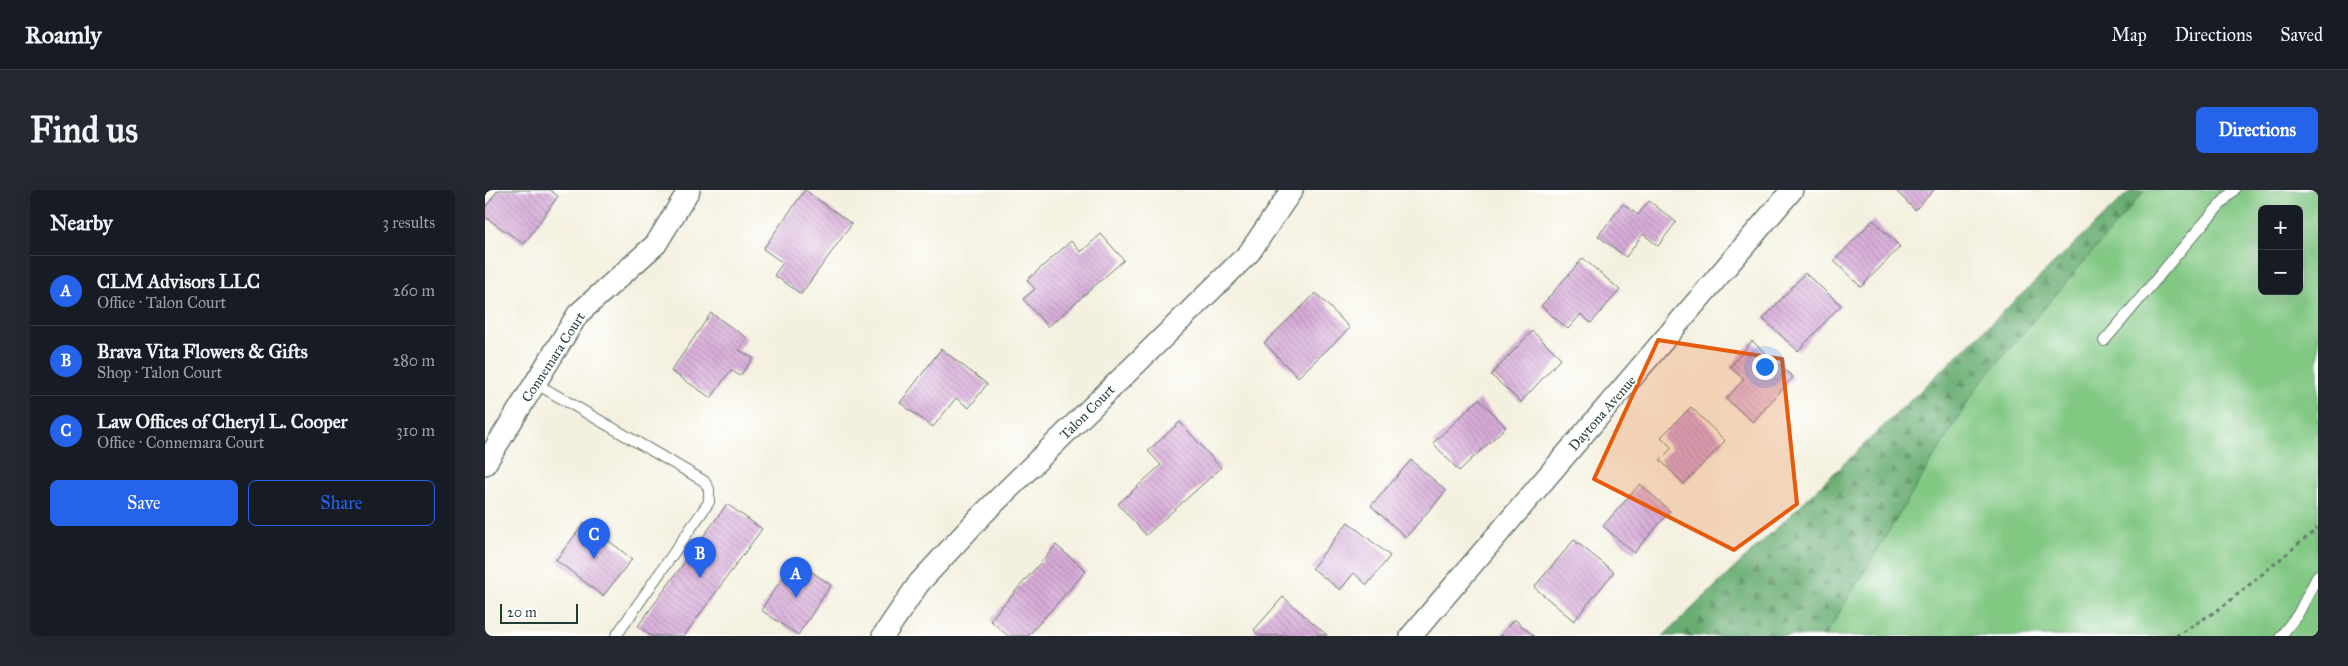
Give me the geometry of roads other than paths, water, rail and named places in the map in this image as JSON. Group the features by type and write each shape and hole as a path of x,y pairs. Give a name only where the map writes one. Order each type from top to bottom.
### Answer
{"street":[{"name":"Connemara Court","path":"485,464 578,314 655,244 689,190"},
{"name":"Talon Court","path":"883,636 919,583 982,515 1249,253 1291,190"},
{"name":"Daytona Avenue","path":"1411,636 1792,190"}],"lane":[{"path":"2104,341 2154,284 2199,226 2234,190"},
{"path":"535,383 704,481 709,489 709,502 616,636"},
{"path":"2281,636 2298,614 2318,576"}],"place":[{"name":"Law Offices of Cheryl L. Cooper","path":"594,559"},
{"name":"Brava Vita Flowers & Gifts","path":"700,578"},
{"name":"CLM Advisors LLC","path":"796,598"}]}
